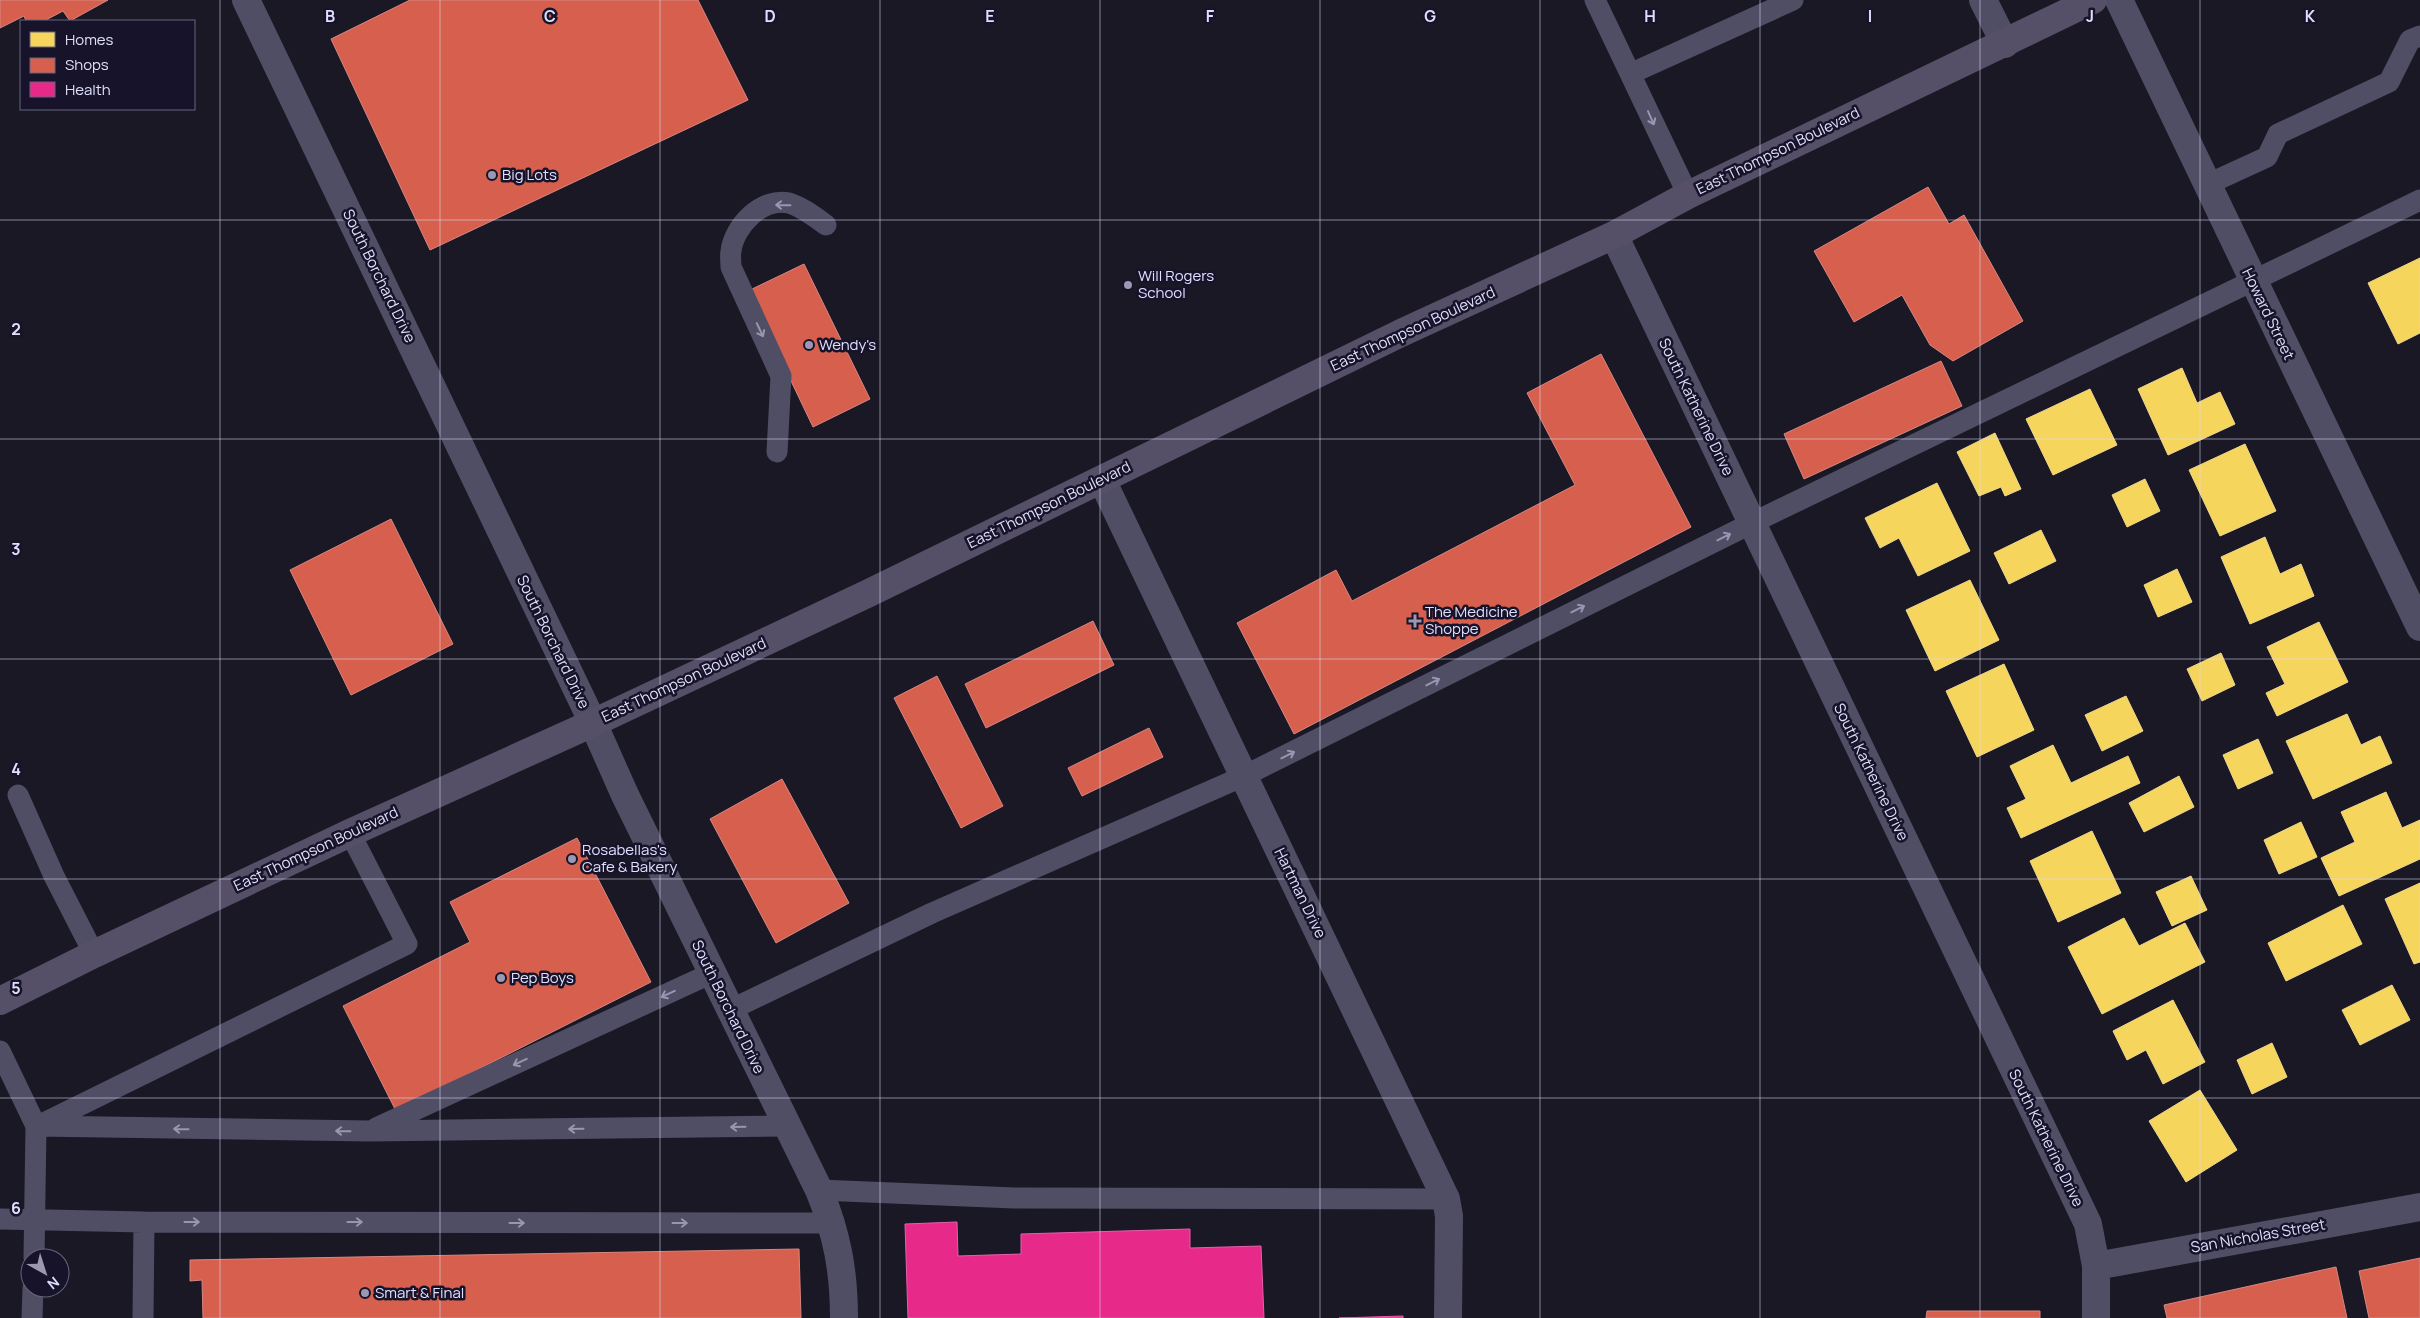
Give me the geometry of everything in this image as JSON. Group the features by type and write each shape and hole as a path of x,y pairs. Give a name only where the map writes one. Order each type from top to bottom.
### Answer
{"main road":[{"name":"East Thompson Boulevard","path":"0,1001 94,954 350,833 593,723 1102,480 1401,334 1614,235 1688,195 2093,0"}],"street":[{"name":"South Borchard Drive","path":"246,0 593,723 629,804 820,1190 833,1222 840,1253 844,1288 844,1318"},
{"path":"1983,0 2005,44"},
{"name":"Howard Street","path":"2119,0 2252,281 2420,627"},
{"name":"South Katherine Drive","path":"1614,235 2088,1224 2096,1266 2096,1318"},
{"name":"Hartman Drive","path":"1102,480 1446,1199 1449,1216 1448,1318"},
{"name":"San Nicholas Street","path":"2096,1266 2420,1207"}],"lane":[{"path":"1595,0 1632,73 1688,195"},
{"path":"1632,73 1793,0"},
{"path":"2206,185 2267,158 2278,134 2389,82 2410,40 2420,36"},
{"path":"730,1010 932,913 1244,776 1752,522 2420,200"},
{"path":"777,452 781,376 731,267 730,250 739,230 751,215 766,205 788,203 809,212 826,225"},
{"path":"18,795 54,876 94,954"},
{"path":"36,1126 407,944 350,833"},
{"path":"370,1131 712,973"},
{"path":"0,1051 36,1126 34,1248"},
{"path":"36,1126 370,1131 787,1126"},
{"path":"820,1190 1014,1198 1446,1199"},
{"path":"0,1219 144,1222 833,1222"},
{"path":"143,1318 144,1222"},
{"path":"32,1318 33,1298"}],"building: Homes":[{"path":"2420,258 2420,333 2398,344 2368,283"},
{"path":"2182,368 2197,403 2220,392 2235,424 2168,455 2138,389"},
{"path":"2090,389 2117,445 2053,475 2026,419"},
{"path":"1995,433 2021,489 2005,496 2001,487 1979,496 1957,452"},
{"path":"2245,444 2276,511 2220,536 2189,470"},
{"path":"2145,479 2160,511 2127,527 2112,495"},
{"path":"1937,483 1970,551 1918,576 1899,538 1880,548 1865,518"},
{"path":"2041,530 2056,561 2009,584 1994,553"},
{"path":"2265,537 2280,574 2301,564 2314,596 2250,624 2221,557"},
{"path":"2177,569 2192,602 2158,617 2144,585"},
{"path":"1970,580 1999,640 1935,671 1906,610"},
{"path":"2319,622 2348,682 2277,716 2266,693 2285,684 2267,647"},
{"path":"2221,653 2235,685 2202,701 2187,669"},
{"path":"2004,664 2034,730 1977,757 1946,691"},
{"path":"2126,696 2143,731 2102,751 2085,715"},
{"path":"2347,714 2361,745 2380,736 2392,763 2313,799 2286,741"},
{"path":"2258,739 2273,773 2238,789 2223,755"},
{"path":"2053,745 2071,783 2128,756 2140,783 2021,838 2007,808 2026,799 2010,766"},
{"path":"2179,776 2194,807 2144,832 2129,803"},
{"path":"2386,792 2402,828 2420,820 2420,859 2339,896 2321,858 2355,842 2341,812"},
{"path":"2301,822 2317,857 2279,874 2264,840"},
{"path":"2092,831 2121,893 2058,922 2030,861"},
{"path":"2191,876 2207,910 2172,926 2156,892"},
{"path":"2420,883 2420,962 2414,964 2385,899"},
{"path":"2343,905 2362,944 2286,981 2268,943"},
{"path":"2124,918 2139,946 2185,923 2205,962 2102,1014 2068,947"},
{"path":"2392,985 2410,1020 2360,1045 2342,1010"},
{"path":"2173,1000 2205,1062 2163,1084 2146,1050 2127,1060 2113,1031"},
{"path":"2272,1043 2287,1077 2252,1094 2237,1060"},
{"path":"2200,1090 2237,1150 2186,1182 2149,1121"}],"building: Shops":[{"path":"0,0 108,0 72,20 69,20 63,11 46,20 26,20 24,16 0,28"},
{"name":"Big Lots","path":"410,0 698,0 748,100 430,250 331,39"},
{"path":"1928,187 1949,224 1964,215 2023,321 1953,361 1930,345 1902,295 1854,322 1814,251"},
{"name":"Wendy's","path":"804,264 870,399 813,427 748,291"},
{"path":"1601,354 1691,527 1294,734 1237,623 1336,570 1352,601 1575,485 1527,393"},
{"path":"1941,361 1962,406 1804,479 1784,434"},
{"path":"391,519 453,644 351,695 290,570"},
{"path":"1093,621 1114,665 986,728 965,684"},
{"path":"937,676 1003,806 961,828 894,698"},
{"path":"1149,728 1163,757 1082,796 1068,768"},
{"path":"782,779 849,903 776,943 710,819"},
{"path":"577,838 651,982 396,1111 343,1006 470,942 450,902"},
{"path":"799,1249 801,1318 203,1318 202,1280 190,1281 190,1260"},
{"path":"2420,1258 2420,1318 2369,1318 2359,1271"},
{"path":"2336,1267 2347,1318 2167,1318 2164,1305"},
{"path":"1927,1311 2040,1311 2040,1318 1926,1318"}],"building: Health":[{"path":"957,1222 958,1256 1021,1254 1021,1234 1190,1229 1190,1248 1261,1246 1264,1318 908,1318 905,1224"},
{"path":"1403,1316 1403,1318 1339,1318"}],"place":[{"name":"Big Lots","path":"492,175"},
{"name":"Will Rogers School","path":"1128,285"},
{"name":"Wendy's","path":"809,345"},
{"name":"The Medicine Shoppe","path":"1415,621"},
{"name":"Rosabellas's Cafe & Bakery","path":"572,859"},
{"name":"Pep Boys","path":"501,978"},
{"name":"Smart & Final","path":"365,1293"}]}
